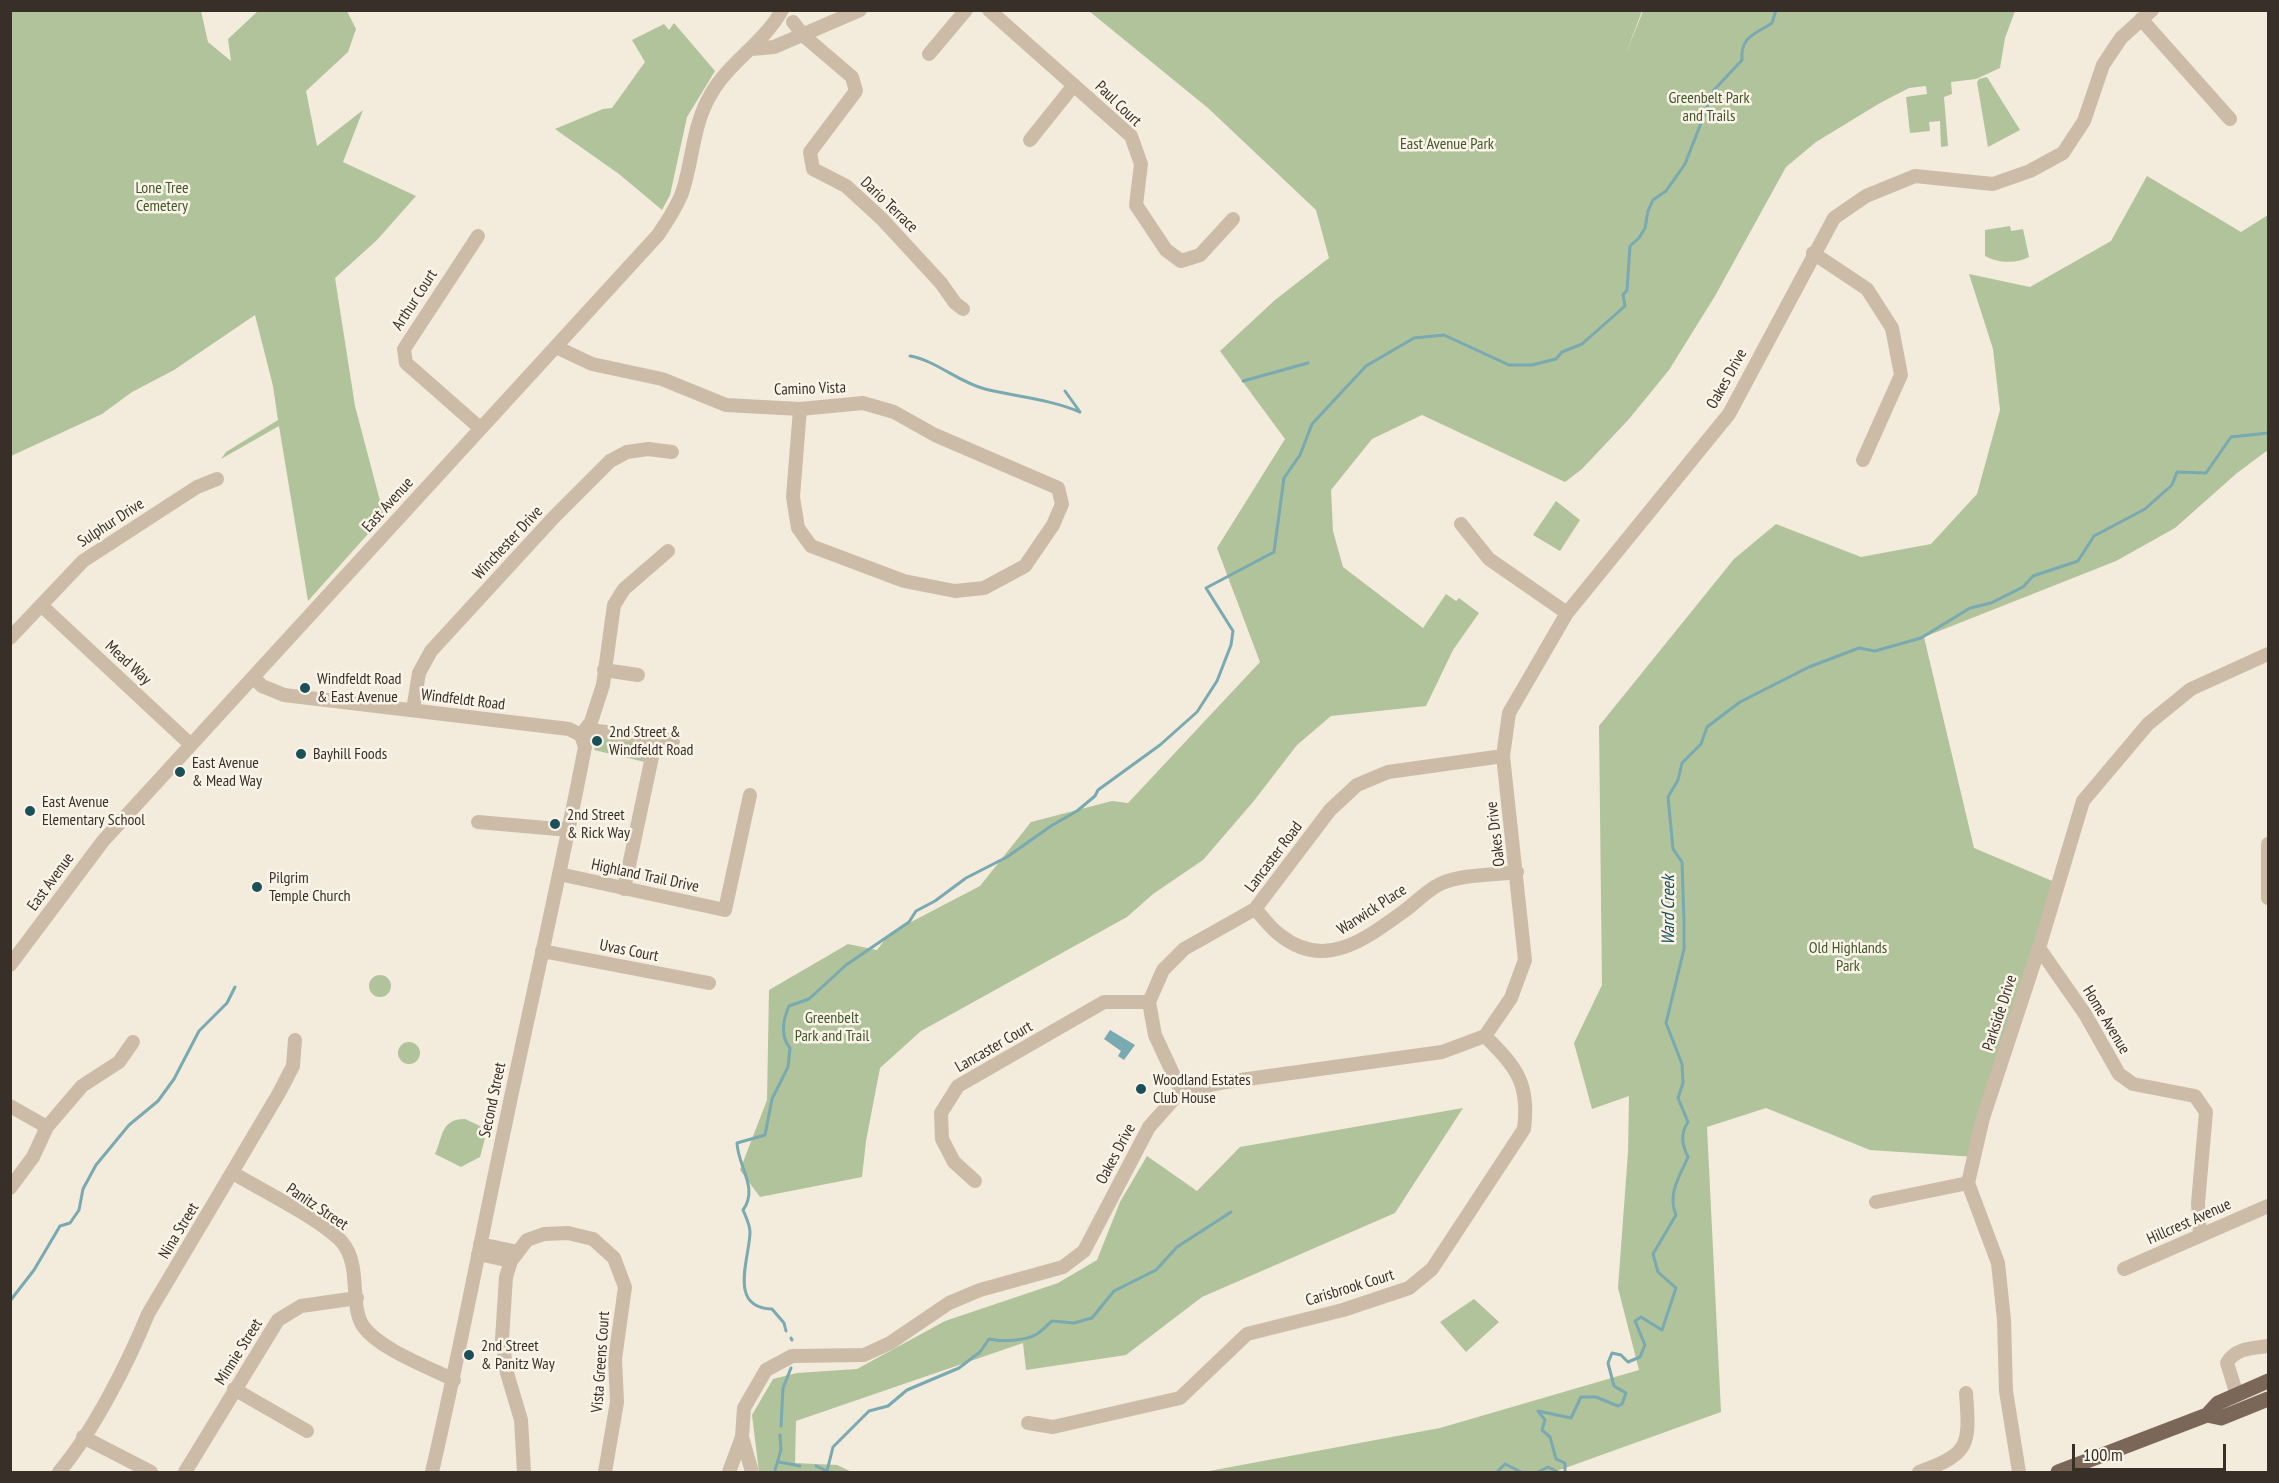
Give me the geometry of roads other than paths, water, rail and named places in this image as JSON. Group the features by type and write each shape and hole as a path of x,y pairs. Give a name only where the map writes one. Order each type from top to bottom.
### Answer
{"main road":[{"path":"2058,1473 2207,1415 2218,1403 2268,1381"},
{"path":"2207,1415 2221,1418 2268,1399"}],"street":[{"path":"751,49 774,47 860,10"},
{"path":"929,54 966,10"},
{"name":"Paul Court","path":"988,10 1131,136 1141,164 1136,205 1149,228 1166,250 1181,261 1200,255 1233,219"},
{"path":"787,14 826,24"},
{"name":"Dario Terrace","path":"787,14 804,36 852,77 856,91 810,152 813,169 846,186 877,214 941,283 954,303 963,309"},
{"name":"East Avenue","path":"10,965 103,841 658,235 682,194 693,138 704,105 722,77 787,14"},
{"path":"2146,15 2230,119"},
{"name":"Oakes Drive","path":"1485,1036 1511,998 1525,960 1503,756 1509,713 1567,614 1729,414 1813,253 1834,218 1866,196 1915,176 1993,184 2030,171 2063,153 2084,121 2103,65 2121,38 2146,15"},
{"path":"1030,140 1074,85"},
{"name":"Arthur Court","path":"478,236 404,349 406,363 480,428"},
{"path":"1813,253 1867,289 1892,328 1901,375 1863,460"},
{"name":"Camino Vista","path":"556,347 592,364 662,379 726,405 800,409 863,403 894,412 935,435 1058,488 1062,504 1053,525 1025,566 984,588 955,591 904,581 812,546 798,528 793,497 800,409"},
{"name":"Winchester Drive","path":"413,710 419,673 431,651 602,469 627,452 648,449 672,452"},
{"name":"Sulphur Drive","path":"10,638 83,561 197,487 217,479"},
{"path":"1461,524 1489,559 1567,614"},
{"path":"581,735 591,722 604,670 614,605 624,589 668,551"},
{"name":"Mead Way","path":"42,606 190,744"},
{"name":"Parkside Drive","path":"1968,1183 1983,1118 2039,948 2083,801 2148,724 2191,689 2268,654"},
{"path":"604,670 638,675"},
{"name":"Windfeldt Road","path":"253,677 265,687 284,695 569,729 581,735 598,731 673,741"},
{"name":"Second Street","path":"432,1473 454,1380 479,1249 569,830 585,747 581,735"},
{"path":"624,889 656,738"},
{"name":"Lancaster Road","path":"1149,1002 1163,970 1184,949 1255,909 1330,810 1358,785 1388,772 1503,756"},
{"name":"Highland Trail Drive","path":"559,874 725,910 750,795"},
{"path":"478,822 569,830"},
{"path":"2268,844 2268,898"},
{"name":"Warwick Place","path":"1255,909 1270,927 1297,946 1313,951 1340,951 1381,927 1440,884 1462,878 1517,872"},
{"name":"Home Avenue","path":"2039,948 2085,1014 2119,1074 2133,1084 2194,1096 2206,1112 2198,1203 2200,1234"},
{"name":"Uvas Court","path":"542,951 709,983"},
{"name":"Lancaster Court","path":"975,1180 954,1162 942,1139 941,1113 958,1086 1104,1002 1149,1002"},
{"path":"1149,1002 1155,1035 1182,1091 1226,1082 1442,1052 1485,1036"},
{"name":"Carisbrook Court","path":"1028,1423 1053,1427 1180,1398 1247,1334 1343,1310 1409,1288 1432,1269 1524,1129 1527,1105 1521,1082 1509,1060 1485,1036"},
{"name":"Nina Street","path":"59,1473 133,1352 148,1314 293,1066 296,1040"},
{"path":"10,1188 33,1157 47,1127 82,1086 119,1062 133,1042"},
{"name":"Oakes Drive","path":"741,1473 737,1453 742,1437 744,1408 766,1370 792,1356 864,1355 890,1343 949,1303 980,1290 1063,1267 1084,1251 1149,1127 1182,1091"},
{"path":"10,1106 47,1127"},
{"name":"Panitz Street","path":"232,1173 321,1226 342,1243 352,1261 362,1325 383,1343 454,1380"},
{"path":"1876,1202 1968,1183 1998,1263 2004,1320 2006,1391 2019,1473"},
{"name":"Hillcrest Avenue","path":"2124,1269 2268,1206"},
{"name":"Vista Greens Court","path":"514,1257 527,1240 544,1233 568,1233 593,1239 614,1258 625,1287 615,1359 617,1402 605,1473"},
{"path":"479,1249 514,1257 506,1277 502,1339 507,1373 521,1419 524,1473"},
{"name":"Minnie Street","path":"185,1473 278,1320 301,1306 357,1298"},
{"path":"2237,1395 2227,1363 2231,1356 2243,1350 2268,1346"},
{"path":"234,1389 307,1431"},
{"path":"1918,1473 1945,1463 1962,1450 1969,1431 1966,1393"},
{"path":"83,1437 151,1473"},
{"name":"Oakes Drive","path":"742,1437 752,1473"},
{"path":"729,1473 737,1453"}],"water":[{"path":"1110,1030 1135,1045 1124,1060 1118,1056 1121,1051 1104,1039"}],"waterway":[{"path":"786,1331 784,1323 772,1309 758,1306 750,1300 745,1291 745,1267 750,1232 743,1210 749,1194 737,1143 765,1135 772,1099 788,1067 790,1048 783,1028 789,1006 809,999 846,965 909,922 916,911 935,901 966,878 1007,857 1077,811 1095,796 1098,790 1160,745 1197,712 1217,681 1231,645 1233,631 1206,588 1274,552 1284,478 1300,455 1312,424 1366,366 1414,338 1444,335 1509,365 1532,365 1556,359 1562,352 1582,344 1625,306 1623,295 1627,290 1630,246 1645,228 1653,200 1666,191 1685,164 1714,90 1742,60 1746,41 1772,23 1776,10"},
{"path":"910,356 929,362 975,386 1045,401 1080,412 1065,391"},
{"path":"1243,381 1308,363"},
{"name":"Ward Creek","path":"1565,1472 1565,1463 1556,1459 1550,1437 1542,1430 1545,1420 1538,1411 1571,1418 1581,1397 1596,1397 1618,1406 1622,1404 1626,1393 1614,1386 1608,1363 1612,1353 1621,1355 1628,1362 1640,1357 1645,1345 1635,1321 1641,1317 1662,1330 1676,1288 1658,1272 1653,1254 1676,1215 1674,1192 1688,1157 1683,1140 1688,1122 1678,1098 1683,1083 1682,1064 1666,1023 1684,949 1682,862 1673,849 1668,797 1678,780 1682,763 1701,744 1707,727 1740,702 1809,667 1859,648 1875,651 1921,638 1970,608 1991,603 2023,587 2033,576 2078,561 2094,536 2145,509 2172,485 2177,472 2206,473 2231,437 2268,433"},
{"path":"10,1301 34,1270 60,1226 70,1223 79,1210 83,1189 96,1165 129,1125 158,1101 174,1079 199,1031 227,1003 235,987"},
{"path":"816,1466 827,1471 833,1447 869,1411 888,1406 907,1390 959,1368 980,1352 989,1339 1007,1341 1020,1339 1037,1334 1052,1321 1074,1323 1092,1318 1114,1291 1156,1270 1177,1247 1231,1212"},
{"path":"781,1426 783,1388 791,1368"},
{"path":"775,1470 781,1450 780,1435"},
{"path":"779,1462 800,1466"},
{"name":"Ward Creek","path":"1497,1472 1505,1464 1521,1472"},
{"name":"Ward Creek","path":"1538,1472 1548,1467 1558,1472"}],"place":[{"name":"Windfeldt Road & East Avenue","path":"305,688"},
{"name":"2nd Street & Windfeldt Road","path":"597,741"},
{"name":"Bayhill Foods","path":"301,754"},
{"name":"East Avenue & Mead Way","path":"180,772"},
{"name":"East Avenue Elementary School","path":"30,811"},
{"name":"2nd Street & Rick Way","path":"555,824"},
{"name":"Pilgrim Temple Church","path":"257,887"},
{"name":"Woodland Estates Club House","path":"1141,1089"},
{"name":"2nd Street & Panitz Way","path":"469,1355"}],"park label":[{"name":"Greenbelt Park and Trails","path":"1709,107"},
{"name":"East Avenue Park","path":"1447,144"},
{"name":"Lone Tree Cemetery","path":"162,197"},
{"name":"Old Highlands Park","path":"1848,957"},
{"name":"Greenbelt Park and Trail","path":"832,1027"}]}
